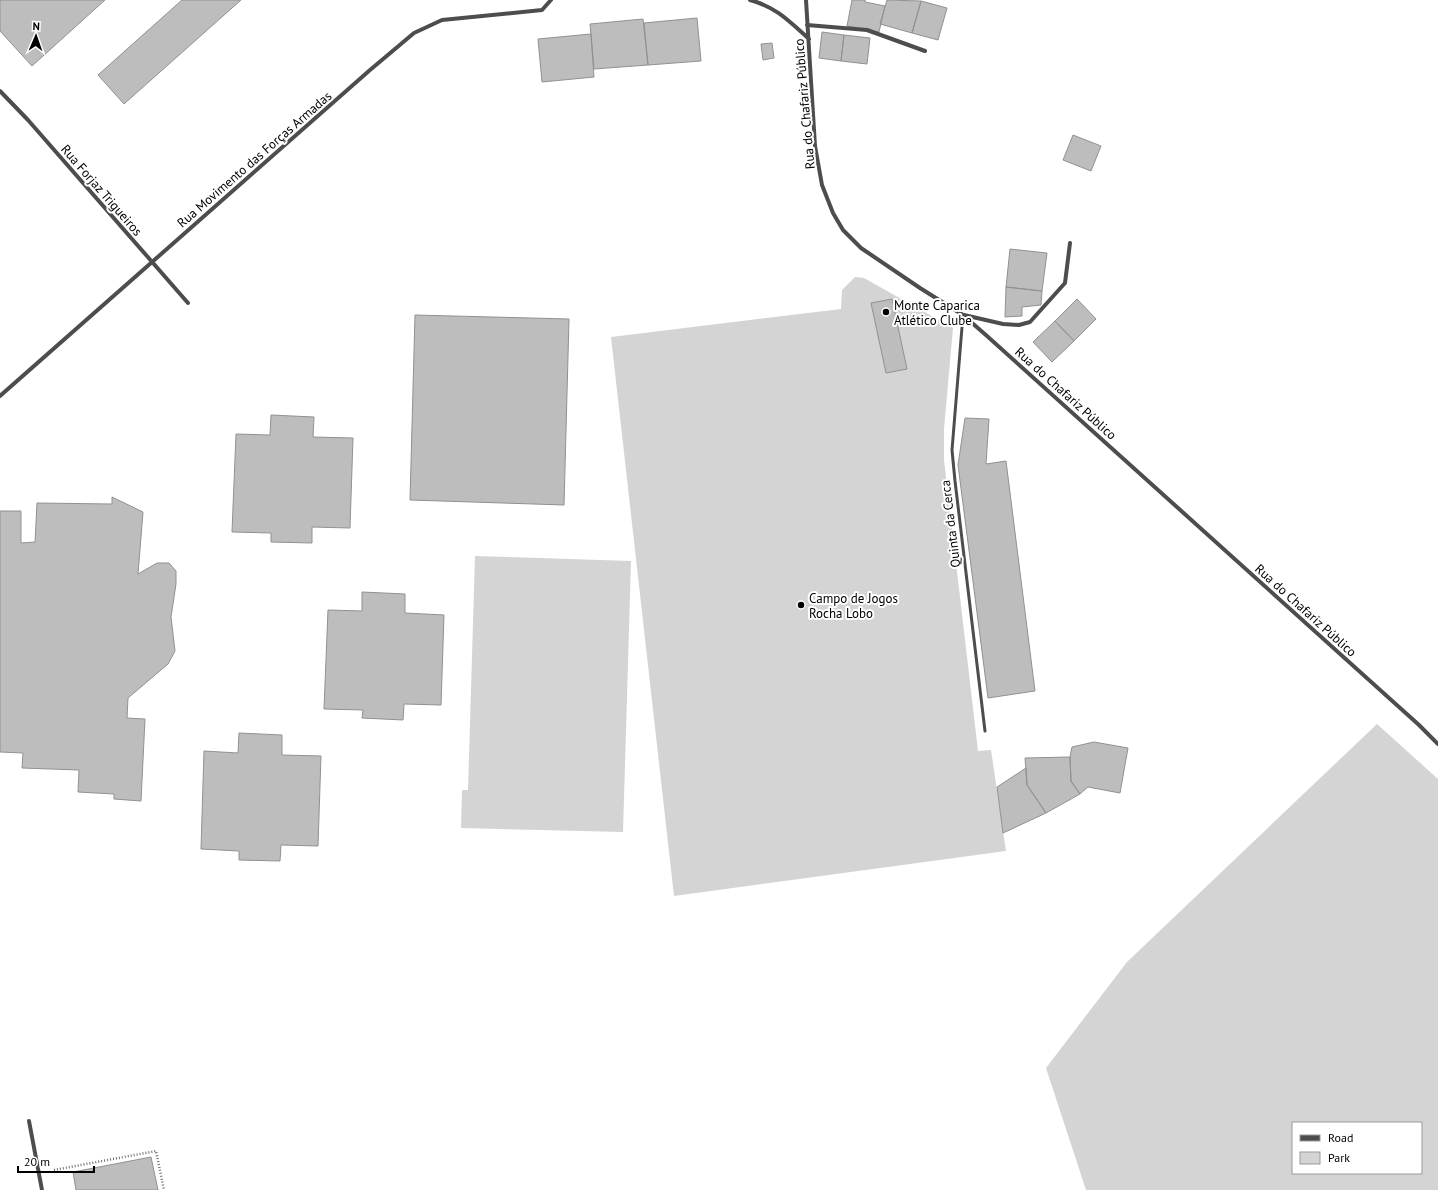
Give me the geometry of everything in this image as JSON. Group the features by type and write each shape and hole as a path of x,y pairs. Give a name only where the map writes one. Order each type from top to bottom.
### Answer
{"street":[{"name":"Rua Movimento das Forças Armadas","path":"0,396 414,33 442,20 542,10 552,0"},
{"path":"750,0 761,3 782,14 809,39"},
{"name":"Rua do Chafariz Público","path":"806,0 816,146 822,185 833,213 843,230 861,248 963,315 1438,744"},
{"path":"807,25 867,30 925,51"},
{"name":"Rua Forjaz Trigueiros","path":"0,91 28,120 188,303"},
{"path":"963,315 1003,324 1019,325 1030,322 1065,284 1070,244"},
{"path":"29,1121 42,1190"}],"lane":[{"name":"Quinta da Cerca","path":"963,315 952,450 985,731"}],"path":[{"path":"39,1173 156,1151 164,1190"}],"green space":[{"name":"Campo de Jogos Rocha Lobo","path":"855,277 864,278 953,328 944,429 944,460 978,751 991,750 1006,851 674,896 611,337 841,309 842,290"},
{"path":"475,556 631,561 623,832 461,828 462,790 468,790"},
{"path":"1377,724 1438,779 1438,1190 1086,1190 1046,1068 1127,962"}],"building":[{"path":"0,0 105,0 32,66 0,31"},
{"path":"182,0 241,0 124,104 98,75"},
{"path":"852,0 865,0 865,2 885,6 879,32 847,26"},
{"path":"887,0 921,1 912,33 880,24"},
{"path":"921,1 947,8 938,40 912,33"},
{"path":"697,18 701,61 648,65 644,23"},
{"path":"643,19 648,65 594,69 590,24"},
{"path":"822,32 844,35 841,61 819,58"},
{"path":"591,34 594,77 542,82 538,39"},
{"path":"844,35 870,38 867,64 841,61"},
{"path":"772,43 774,58 763,60 761,44"},
{"path":"1073,135 1101,146 1091,171 1063,160"},
{"path":"1010,249 1047,253 1042,291 1006,287"},
{"path":"1006,287 1042,291 1041,305 1022,307 1022,316 1005,317"},
{"path":"892,299 907,369 886,373 871,303"},
{"path":"1077,299 1096,319 1074,341 1055,321"},
{"path":"415,315 569,319 564,505 410,500"},
{"path":"1055,321 1074,341 1052,362 1033,342"},
{"path":"271,415 314,417 313,437 353,438 350,528 312,527 312,543 271,542 271,533 232,532 236,434 270,435"},
{"path":"965,418 989,419 986,464 1006,461 1035,691 988,698 958,465"},
{"path":"112,497 143,512 138,574 157,563 169,563 176,571 176,584 171,617 175,651 168,664 128,698 127,718 145,719 141,801 114,799 114,794 78,792 79,770 22,768 23,753 0,752 0,511 21,511 21,543 35,542 37,503 112,504"},
{"path":"362,592 405,594 405,613 444,615 441,705 404,704 403,720 362,718 363,710 324,709 328,610 362,611"},
{"path":"239,733 282,735 282,755 321,756 318,846 281,845 280,861 239,860 239,851 201,849 204,751 238,753"},
{"path":"1094,742 1128,748 1120,793 1088,787 1080,794 1071,781 1070,757 1072,747"},
{"path":"1070,757 1071,781 1080,794 1046,813 1027,785 1025,758"},
{"path":"1026,768 1027,785 1046,813 1003,833 997,787"},
{"path":"151,1157 158,1190 76,1190 73,1172"}],"place":[{"name":"Monte Caparica Atlético Clube","path":"886,312"},
{"name":"Campo de Jogos Rocha Lobo","path":"801,605"}]}
